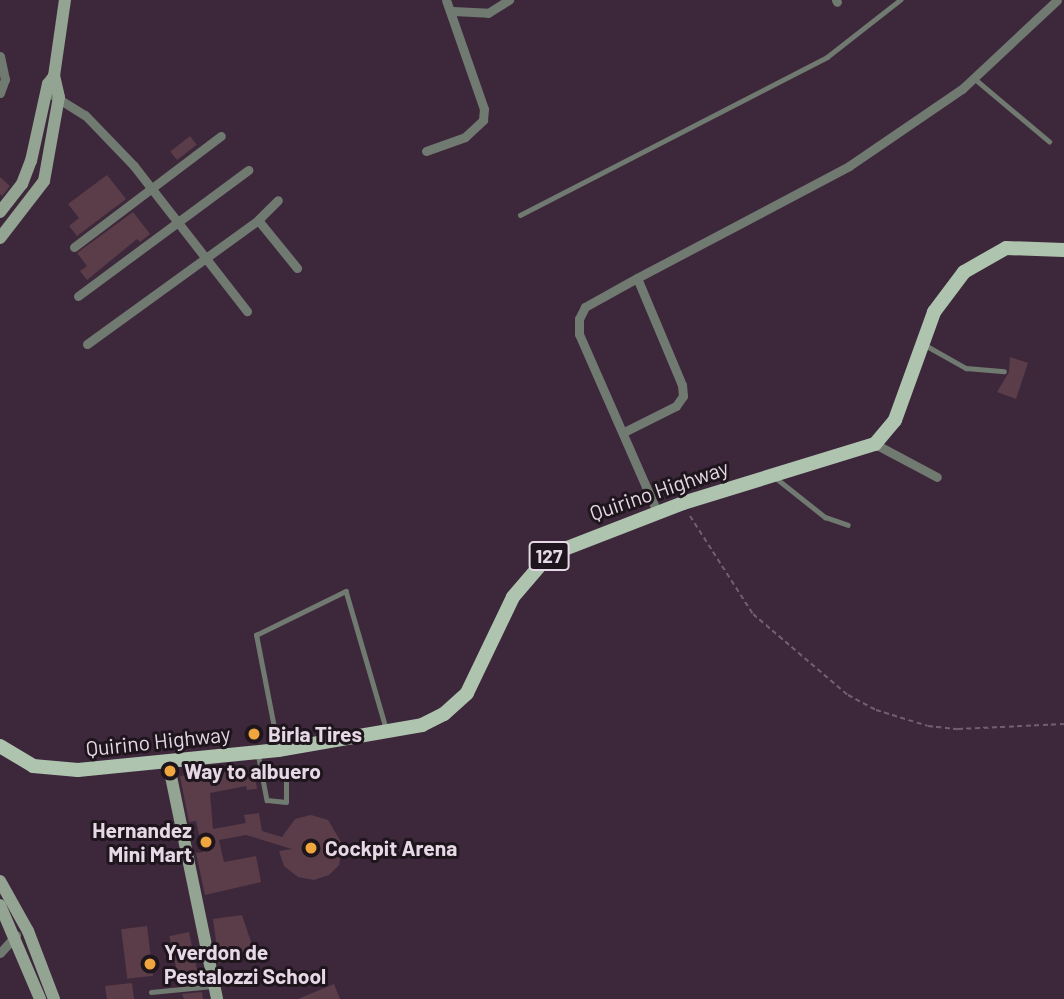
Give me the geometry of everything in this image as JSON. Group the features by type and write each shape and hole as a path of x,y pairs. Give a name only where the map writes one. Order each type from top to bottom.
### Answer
{"main road":[{"path":"875,444 895,420 941,300 981,259 1006,248 1064,250"},
{"name":"Quirino Highway","path":"0,746 33,766 52,769 167,762 278,750 422,725 444,713 467,693 513,597 536,565 568,544 683,502 875,444"}],"street":[{"path":"0,238 44,181 54,76 65,0"},
{"path":"426,150 465,137 483,120 484,109 453,11 446,0"},
{"path":"453,11 488,13 509,0"},
{"path":"657,512 579,334 579,319 585,307 849,166 975,79 1057,0"},
{"path":"0,56 5,79 0,93"},
{"path":"52,95 85,114 153,188 247,311"},
{"path":"0,212 28,171 52,95"},
{"path":"74,247 221,136"},
{"path":"78,296 248,170"},
{"path":"87,344 258,220 278,200"},
{"path":"258,220 297,268"},
{"path":"624,432 676,406 683,396 682,385 637,278"},
{"path":"875,444 937,477"},
{"path":"167,762 215,993"},
{"path":"0,881 54,999"},
{"path":"0,905 22,933 40,999"},
{"path":"0,953 22,933"}],"lane":[{"path":"520,215 827,57 900,0"},
{"path":"975,79 1049,141"},
{"path":"924,344 966,368 1004,371"},
{"path":"772,476 825,517 848,525"},
{"path":"278,750 256,635 346,591 387,733"},
{"path":"258,752 263,779 267,800 286,802 289,798 286,777 263,779"},
{"path":"151,992 215,993"}],"path":[{"path":"683,502 705,546 753,614 848,695 876,710 928,726 958,729 1064,724"}],"building":[{"path":"190,136 197,145 177,160 170,151"},
{"path":"107,175 126,199 77,236 69,226 79,218 68,204"},
{"path":"0,177 10,186 2,196 0,194"},
{"path":"133,212 150,234 140,242 137,239 87,280 80,271 87,266 77,253"},
{"path":"1010,357 1028,363 1016,399 997,392 1009,372"},
{"path":"254,769 257,789 247,790 246,786 210,793 213,829 246,823 244,815 259,813 262,831 282,837 295,819 311,815 328,820 343,845 339,865 329,875 314,880 298,877 284,866 279,851 292,849 246,835 219,840 224,862 256,856 261,882 205,895 196,853 203,852 196,821 189,822 180,776"},
{"path":"242,915 254,951 235,954 228,957 229,962 219,963 213,919"},
{"path":"147,926 153,976 127,979 121,929"},
{"path":"189,932 200,982 180,986 169,936"},
{"path":"132,983 134,999 107,999 105,986"},
{"path":"334,984 340,999 298,999"},
{"path":"202,992 203,999 184,999 182,994"}],"place":[{"name":"Birla Tires","path":"254,734"},
{"name":"Way to albuero","path":"170,771"},
{"name":"Hernandez Mini Mart","path":"206,842"},
{"name":"Cockpit Arena","path":"311,848"},
{"name":"Yverdon de Pestalozzi School","path":"150,964"}]}
